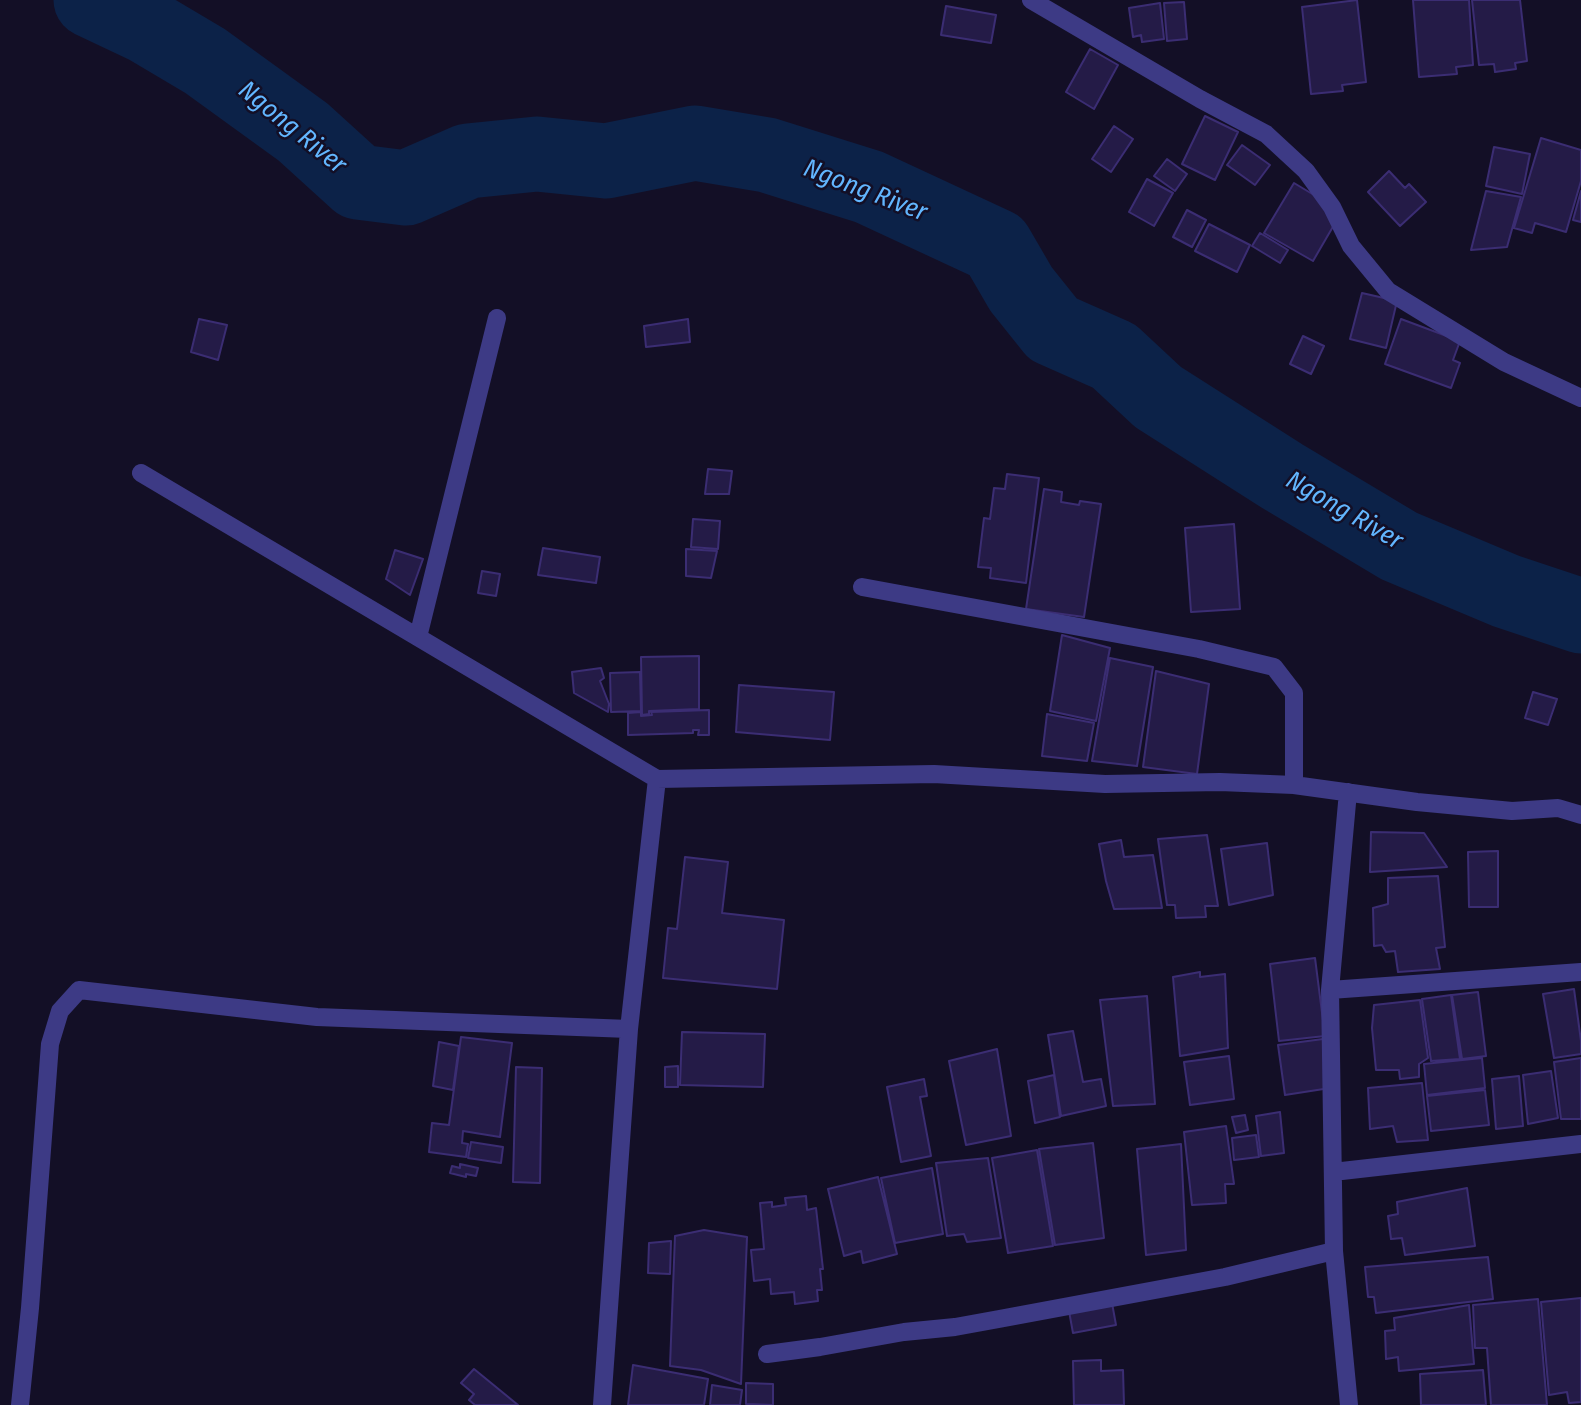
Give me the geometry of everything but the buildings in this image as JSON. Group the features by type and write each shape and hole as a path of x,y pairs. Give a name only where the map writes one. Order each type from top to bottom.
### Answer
{"street":[{"path":"1031,0 1200,99 1266,134 1306,171 1332,207 1351,246 1388,291 1504,362 1581,398"},
{"path":"418,637 497,318"},
{"path":"141,473 657,779 934,774 1105,785 1220,782 1294,785 1417,802 1512,811 1558,808 1581,815"},
{"path":"862,587 1199,649 1273,667 1294,693 1294,785"},
{"path":"602,1405 629,1029 657,779"},
{"path":"1348,792 1330,990 1334,1251 1349,1405"},
{"path":"1330,990 1581,972"},
{"path":"20,1405 50,1044 60,1011 79,989 317,1017 629,1029"},
{"path":"1333,1172 1581,1143"},
{"path":"767,1354 999,1320 1225,1277 1334,1251"}],"waterway":[{"name":"Ngong River","path":"91,0 146,26 205,61 303,132 358,182 406,188 468,161 537,154 606,161 695,143 767,155 869,187 996,246 1021,289 1053,329 1114,356 1158,397 1282,476 1399,546 1506,591 1581,616"}]}
